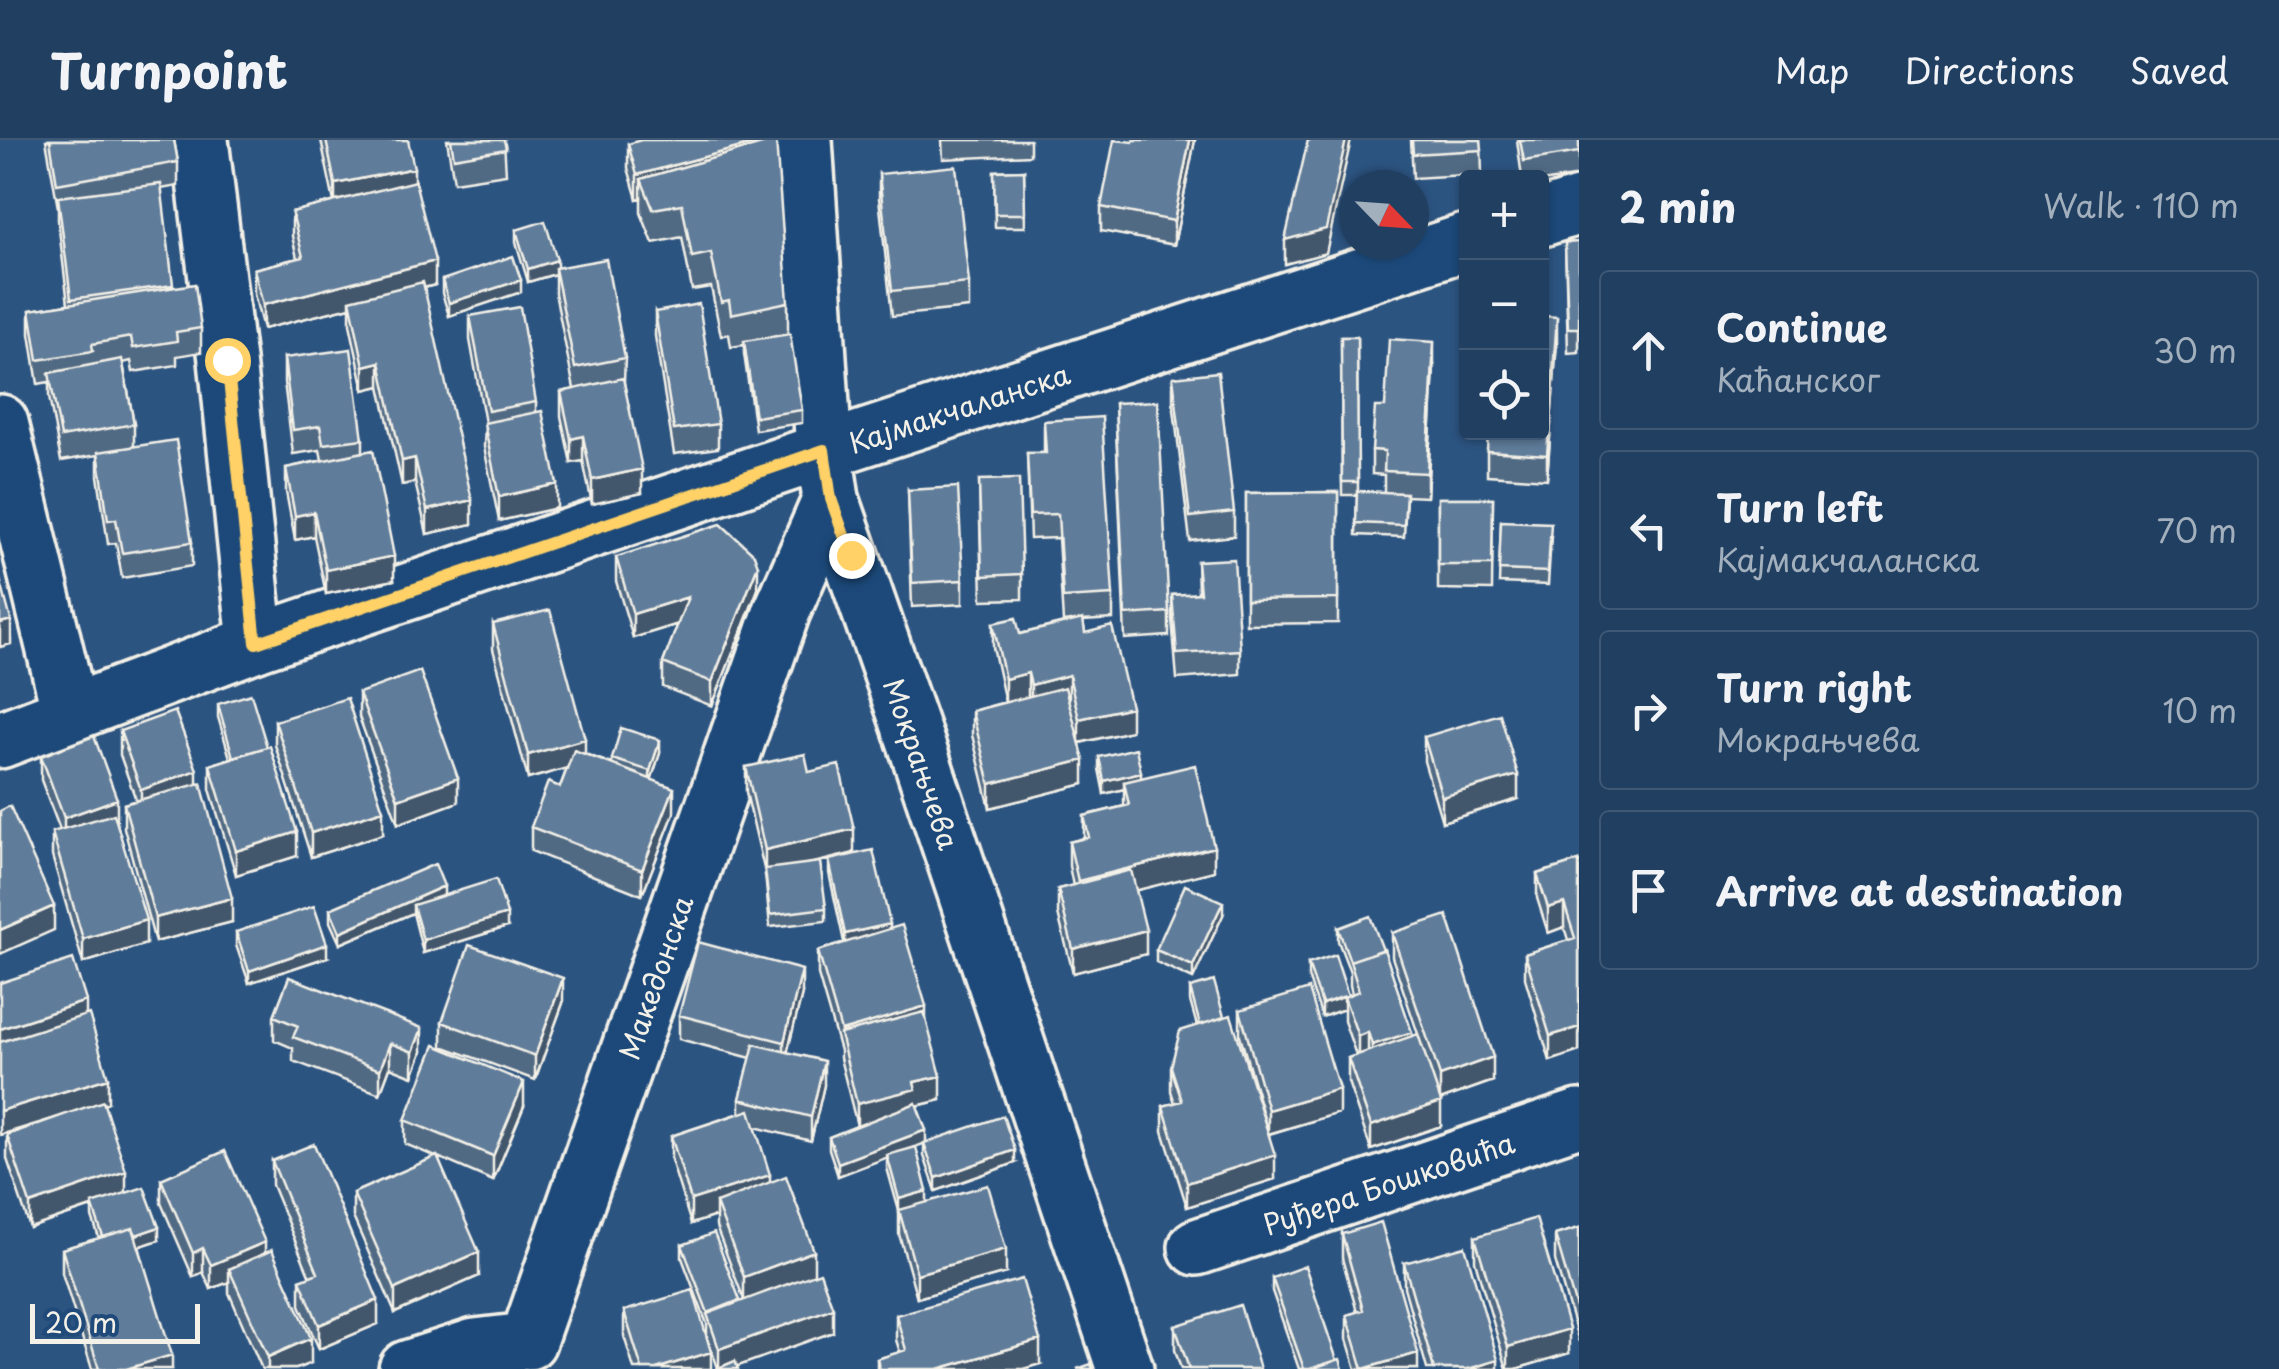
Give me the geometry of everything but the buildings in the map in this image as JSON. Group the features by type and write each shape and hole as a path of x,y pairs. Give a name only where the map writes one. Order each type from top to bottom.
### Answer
{"street":[{"path":"200,140 256,643"},
{"name":"Мокрањчева","path":"804,140 828,475 1124,1369"},
{"path":"1549,216 1579,206"},
{"name":"Кајмакчаланска","path":"0,740 256,643 828,475 1459,245"},
{"path":"0,423 70,712"},
{"name":"Македонска","path":"408,1369 476,1347 539,1355 828,475"},
{"name":"Руђера Бошковића","path":"1197,1247 1579,1118"}],"route":[{"path":"227,360 256,643 824,450 831,499 851,555"}]}
